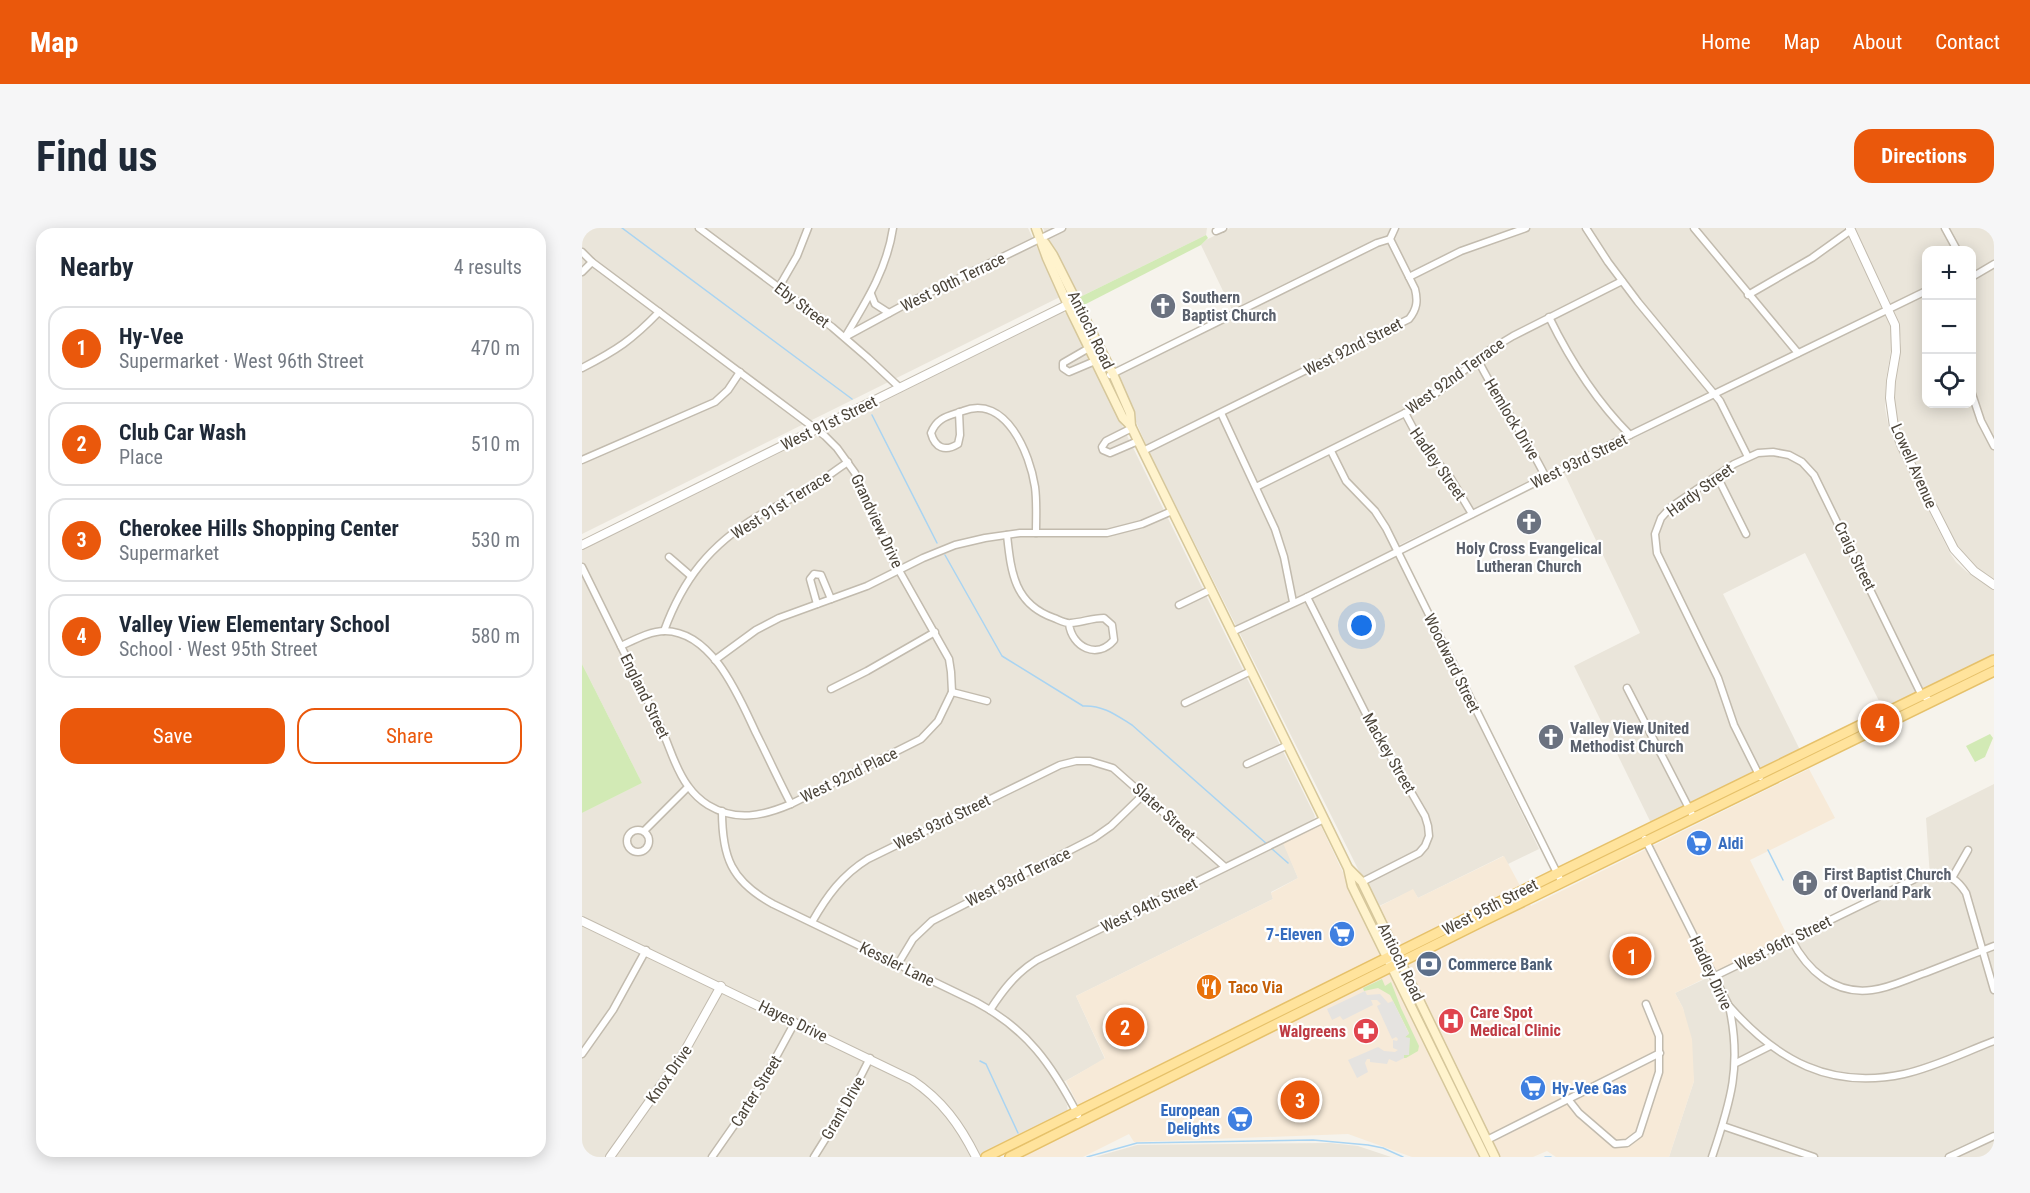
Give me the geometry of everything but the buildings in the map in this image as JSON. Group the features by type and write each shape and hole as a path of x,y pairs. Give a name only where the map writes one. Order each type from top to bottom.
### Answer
{"main road":[{"name":"Antioch Road","path":"1036,228 1047,258 1113,374 1130,413 1131,427"},
{"name":"Antioch Road","path":"1072,303 1103,378 1123,418 1131,427 1288,745 1348,868 1352,886 1485,1157"},
{"name":"West 95th Street","path":"986,1157 1556,874 1764,784 1932,702 1994,660"},
{"name":"West 95th Street","path":"1692,814 1759,775 1921,694 1994,671"},
{"name":"West 95th Street","path":"1010,1157 1562,883 1644,837"},
{"name":"Antioch Road","path":"1348,868 1362,882 1495,1157"}],"street":[{"name":"Eby Street","path":"699,228 845,337 900,388"},
{"path":"708,234 713,228"},
{"path":"778,287 797,256 808,228"},
{"path":"845,337 871,294 886,257 893,228"},
{"name":"West 90th Terrace","path":"845,337 1062,228"},
{"path":"1216,231 1223,228"},
{"path":"1103,378 1377,243 1390,239 1395,228"},
{"path":"1390,239 1409,277 1461,251 1526,228"},
{"name":"Hardy Street","path":"1586,228 1622,281 1715,394 1748,457 1665,513 1658,525 1655,544 1665,571 1718,678 1734,724 1764,784"},
{"path":"1694,228 1798,353"},
{"path":"1945,228 1955,246"},
{"path":"1748,294 1803,264 1850,229"},
{"name":"Lowell Avenue","path":"1850,229 1895,325 1897,339 1890,387 1894,427 1954,549 1974,571 1994,585"},
{"name":"Grandview Drive","path":"582,252 592,262 816,429 837,448 863,488 878,527 899,570 949,659 952,692"},
{"path":"582,272 592,262"},
{"path":"1976,274 1994,264"},
{"name":"West 92nd Street","path":"1143,451 1403,323 1414,312 1417,303 1415,289 1409,277"},
{"name":"West 92nd Terrace","path":"1256,487 1405,413 1439,391 1513,336 1622,281"},
{"name":"West 93rd Street","path":"1232,632 1922,293"},
{"path":"871,294 875,304 889,313"},
{"name":"West 91st Street","path":"582,545 1072,303"},
{"path":"582,368 629,342 660,312"},
{"path":"1549,317 1576,369 1600,402 1630,435"},
{"name":"Antioch Road","path":"1089,348 1063,363 1063,368 1069,372 1095,361"},
{"name":"Hemlock Drive","path":"1478,360 1492,389 1527,440 1546,477"},
{"path":"582,460 715,402 728,390 740,372"},
{"path":"959,412 958,444 952,448 943,449 937,446 931,433 939,420 959,412 974,407 988,410 1001,417 1014,431 1031,470 1035,487 1036,533"},
{"path":"1976,408 1994,446"},
{"path":"1221,413 1270,516 1280,543 1293,602"},
{"name":"Hadley Street","path":"1405,413 1421,443 1460,490 1472,514"},
{"path":"1131,427 1106,441 1102,447 1103,450 1110,453 1138,441"},
{"name":"Woodward Street","path":"1331,451 1347,481 1381,520 1562,883"},
{"name":"Craig Street","path":"1748,457 1758,453 1784,454 1802,462 1814,475 1921,694 1932,702"},
{"name":"West 91st Terrace","path":"664,631 676,599 707,557 739,528 809,489 848,462"},
{"path":"1717,476 1746,534"},
{"path":"715,660 761,627 867,586 955,545 1006,535 1107,533 1142,524 1172,511"},
{"path":"1006,535 1012,573 1021,593 1034,608 1069,624 1104,618 1112,625 1114,640 1104,650 1087,649 1070,631 1069,624"},
{"path":"669,557 691,576"},
{"name":"England Street","path":"582,567 688,786 707,804 722,811"},
{"path":"817,604 810,579 814,574 821,575 831,599"},
{"path":"1179,605 1210,590"},
{"name":"Mackey Street","path":"1307,597 1428,826 1429,836 1419,853 1362,882"},
{"path":"621,646 649,634 664,631 691,639 715,660 735,691 791,804"},
{"path":"831,689 935,632"},
{"path":"1185,703 1251,671"},
{"path":"1627,688 1692,814"},
{"path":"952,692 987,701"},
{"name":"West 92nd Place","path":"722,811 732,815 768,814 921,739 938,722 952,692"},
{"path":"1248,764 1288,745"},
{"name":"West 93rd Street","path":"812,922 830,892 841,879 868,858 1060,765 1076,761 1098,762"},
{"name":"Slater Street","path":"1098,762 1121,774 1226,867"},
{"path":"644,831 688,786"},
{"name":"West 93rd Terrace","path":"898,964 913,939 932,921 1094,838 1127,812 1144,794"},
{"name":"Kessler Lane","path":"722,811 722,834 726,854 740,880 757,895 1006,1020 1036,1048 1060,1082 1081,1122"},
{"name":"West 94th Street","path":"990,1010 1005,987 1027,966 1324,819"},
{"name":"Hadley Drive","path":"1644,837 1729,1006 1736,1063 1731,1098 1712,1157"},
{"path":"1968,850 1952,878 1962,885 1966,892 1994,990"},
{"name":"West 96th Street","path":"1713,977 1921,876 1938,873 1952,878"},
{"name":"Hayes Drive","path":"582,921 912,1080 937,1099 958,1124 976,1157"},
{"path":"1791,939 1802,957 1819,976 1837,985 1856,990 1888,987 1994,946"},
{"path":"582,1054 613,1010 646,950"},
{"name":"Knox Drive","path":"609,1157 683,1054 721,986"},
{"path":"1569,1099 1579,1113 1611,1141 1620,1145 1633,1140 1639,1134 1659,1072 1660,1053 1657,1029 1646,1004"},
{"path":"1729,1006 1770,1046 1796,1062 1825,1073 1842,1076 1877,1078 1904,1074 1994,1041"},
{"name":"Carter Street","path":"712,1157 756,1094 795,1022"},
{"path":"1736,1063 1770,1046"},
{"path":"1487,1140 1660,1053"},
{"name":"Grant Drive","path":"814,1157 844,1109 870,1058"},
{"path":"1723,1126 1814,1157"},
{"path":"1949,1157 1994,1136"}],"shaded area":[{"path":"582,228 1028,228 1060,297 582,534"},
{"path":"1043,228 1207,228 1206,235 1078,298"},
{"path":"1230,228 1846,228 1883,303 1882,308 1393,548 1539,849 1508,864 1503,856 1418,898 1413,890 1377,907 1150,454 1118,380 1123,371 1235,316 1201,245"},
{"path":"1853,228 1994,228 1994,580 1978,570 1958,552 1901,438 1893,401 1895,373 1901,343 1899,325"},
{"path":"1062,311 1067,314 1314,814 1312,821 1281,836 1298,878 1271,892 1273,899 1076,996 1105,1059 1058,1085 1068,1112 977,1157 582,1157 582,813 642,783 582,664 582,549"},
{"path":"1883,315 1888,317 1893,339 1886,379 1885,408 1888,424 1893,439 1950,553 1967,572 1994,590 1994,655 1883,709 1805,553 1723,594 1800,750 1651,823 1574,666 1640,633 1564,473"},
{"path":"1809,769 1835,818 1750,860 1788,937 1675,993 1683,1008 1692,1039 1694,1081 1669,1157 1556,1157 1547,1151 1533,1157 1412,1157 1348,1134 1134,1142 1129,1134 1083,1157 1025,1157 1023,1155 1087,1123 1066,1081 1105,1058 1076,996 1273,899 1271,893 1298,878 1283,843 1320,824 1363,915 1413,889 1418,898 1504,856 1531,906"},
{"path":"1994,784 1994,1157 1669,1157 1694,1081 1683,1008 1675,993 1707,978 1711,983 1912,883 1930,877 1926,818"},
{"path":"1365,991 1367,995 1380,994 1388,1003 1393,1001 1409,1034 1405,1037 1410,1038 1409,1055 1404,1055 1404,1058 1396,1062 1389,1059 1387,1064 1370,1062 1370,1059 1367,1059 1365,1063 1368,1072 1357,1078 1348,1060 1378,1047 1384,1051 1398,1050 1393,1048 1393,1040 1398,1039 1396,1037 1392,1039 1377,1006 1381,1004 1377,1000 1371,1000 1373,1005 1343,1020 1340,1016 1332,1020 1327,1009"},
{"path":"1330,1143 1358,1146 1391,1157 1095,1157 1137,1145"}],"green space":[{"path":"1206,235 1208,238 1201,245 1082,306 1078,298"},
{"path":"582,664 642,783 582,813"},
{"path":"1990,734 1993,738 1985,757 1975,762 1966,746"},
{"path":"1382,979 1385,986 1391,982 1419,1046 1418,1051 1406,1058 1404,1055 1409,1055 1405,1037 1409,1033 1390,995 1378,988 1364,991 1363,988"}],"waterway":[{"path":"622,228 852,399"},
{"path":"872,415 937,543"},
{"path":"945,555 1002,656 1083,706 1103,709 1132,725 1268,845"},
{"path":"1271,848 1288,863"},
{"path":"1768,850 1783,880"},
{"path":"980,1061 986,1064 1018,1133"},
{"path":"1087,1157 1137,1143 1313,1140 1368,1145 1383,1148 1403,1157"},
{"path":"1545,1157 1551,1157"}],"place":[{"name":"Southern Baptist Church","path":"1163,306"},
{"name":"Holy Cross Evangelical Lutheran Church","path":"1529,522"},
{"name":"Valley View Elementary School","path":"1880,723"},
{"name":"Valley View United Methodist Church","path":"1551,737"},
{"name":"Aldi","path":"1699,843"},
{"name":"First Baptist Church of Overland Park","path":"1805,883"},
{"name":"7-Eleven","path":"1342,934"},
{"name":"Hy-Vee","path":"1632,956"},
{"name":"Commerce Bank","path":"1429,964"},
{"name":"Taco Via","path":"1209,987"},
{"name":"Care Spot Medical Clinic","path":"1451,1021"},
{"name":"Club Car Wash","path":"1125,1027"},
{"name":"Walgreens","path":"1366,1031"},
{"name":"Hy-Vee Gas","path":"1533,1088"},
{"name":"Cherokee Hills Shopping Center","path":"1300,1100"},
{"name":"European Delights","path":"1240,1119"}]}
